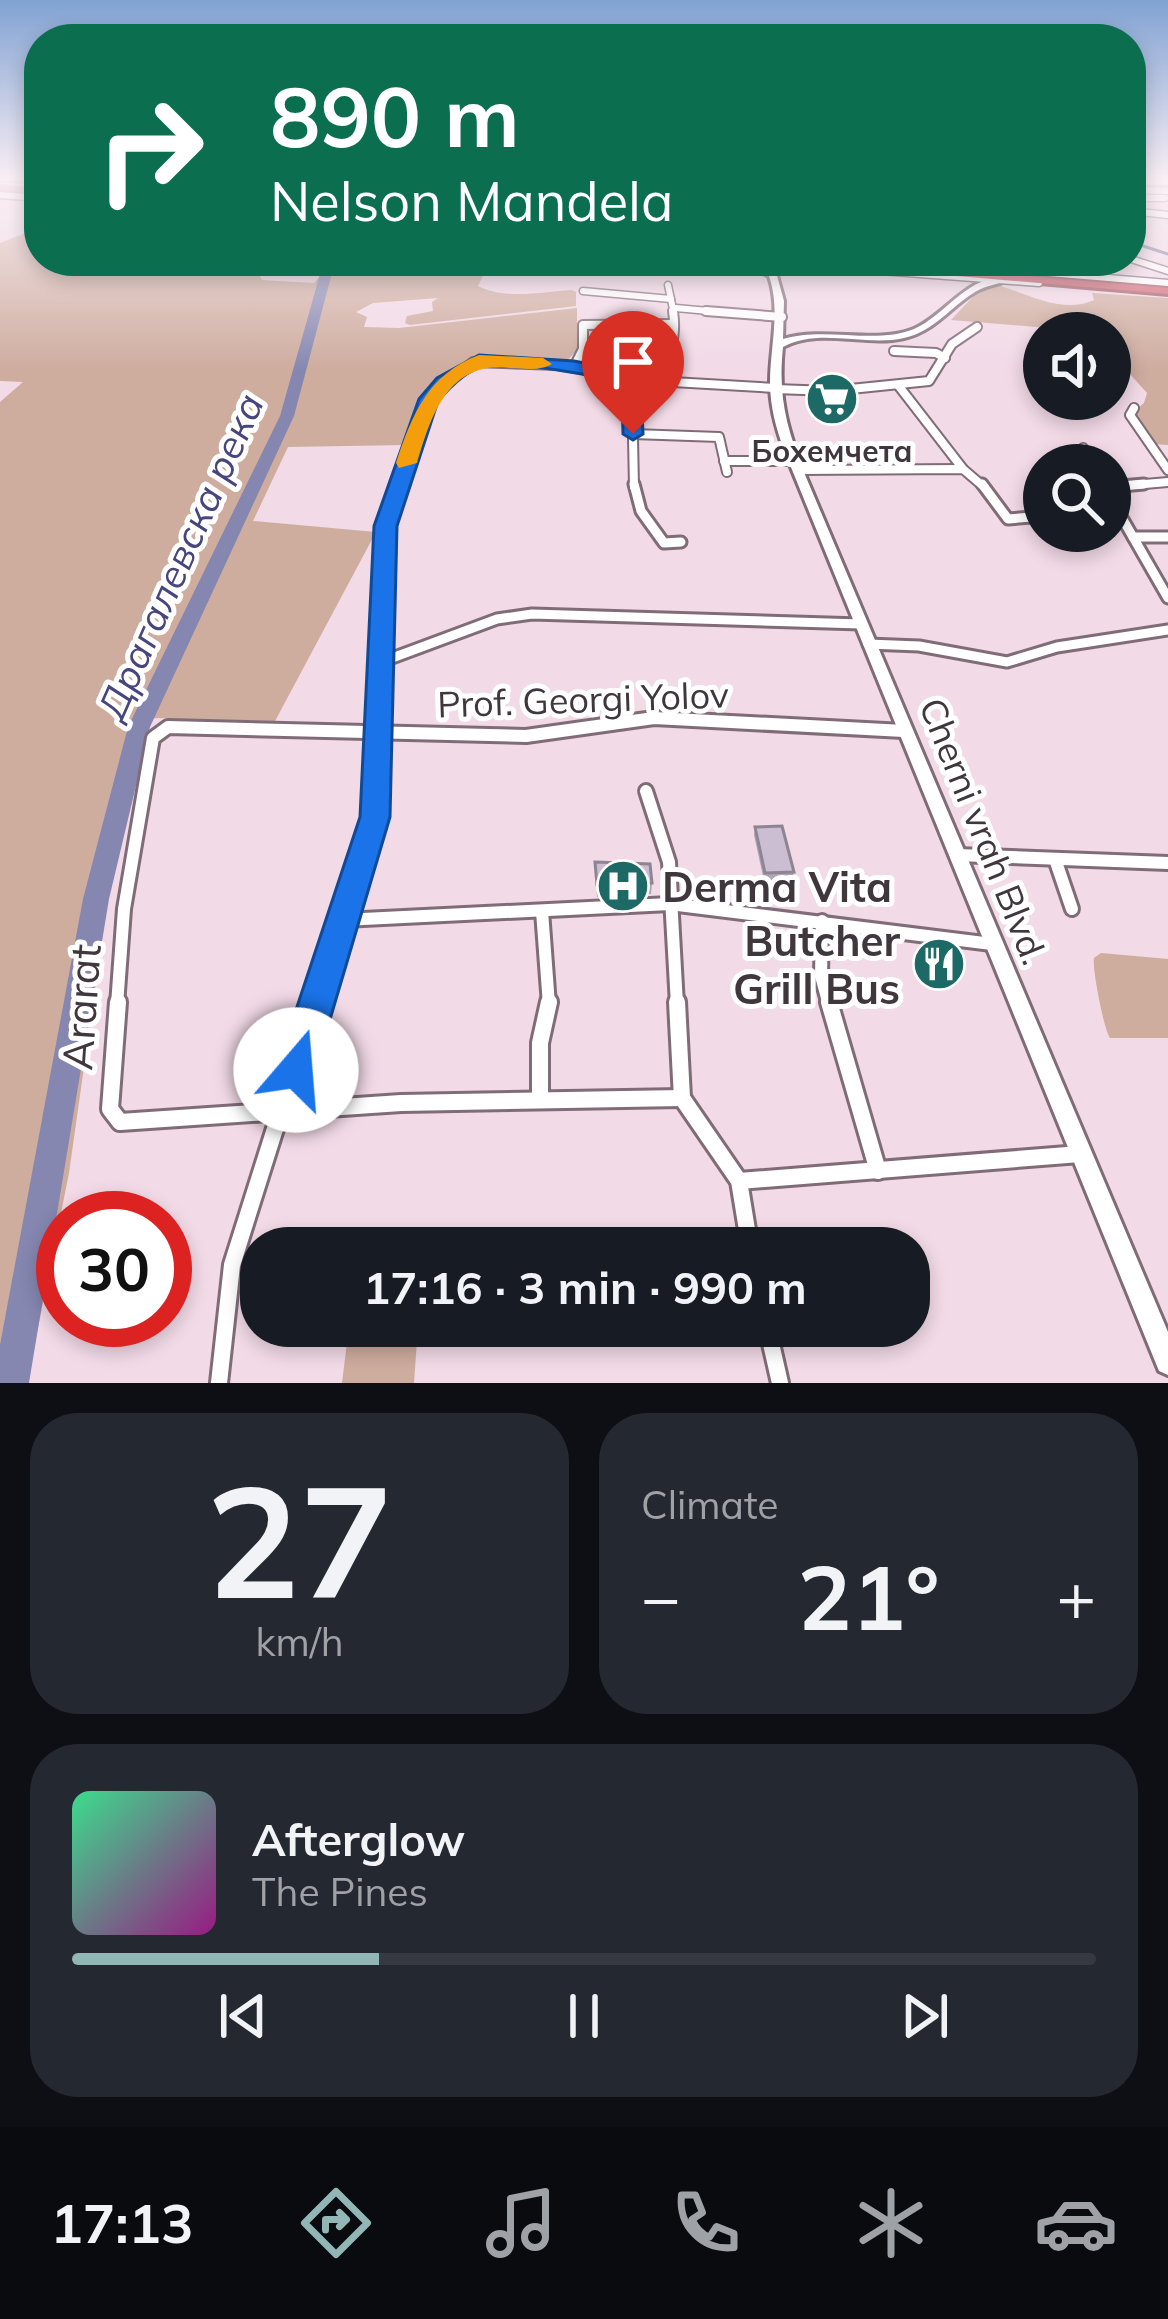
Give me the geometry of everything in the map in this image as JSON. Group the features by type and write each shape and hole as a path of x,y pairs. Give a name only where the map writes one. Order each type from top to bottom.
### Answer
{"highway":[{"path":"973,276 1099,286"},
{"path":"1035,276 1168,288"},
{"path":"1143,281 1168,288"},
{"path":"1075,286 1168,288"}],"main road":[{"path":"773,276 782,317"},
{"name":"Cherni vrah Blvd.","path":"784,276 788,302 782,317 775,388 795,465 1168,1362"},
{"path":"779,345 795,336 862,340 911,334 937,322 978,283 1006,280"}],"street":[{"path":"960,276 1168,288"},
{"path":"1084,276 1143,281"},
{"path":"668,285 674,303 675,343 653,376 632,389 633,434 639,511 648,528 666,543 681,542"},
{"path":"583,291 782,317"},
{"path":"574,367 583,349 583,325 673,324"},
{"path":"219,1383 232,1265 375,817 386,526 429,399 444,382 479,361 574,367 643,380 775,388 832,391 898,385 933,379 952,344 977,327"},
{"path":"894,351 936,353 945,358"},
{"path":"898,385 1008,519 1023,518"},
{"path":"1134,409 1130,415 1168,470"},
{"path":"633,434 718,436 725,466 963,469"},
{"path":"1131,486 1168,482"},
{"path":"1131,534 1168,598"},
{"path":"1133,537 1168,537"},
{"path":"384,662 497,619 532,614 861,624"},
{"path":"868,644 919,646 1007,662 1058,647 1168,630"},
{"name":"Prof. Georgi Yolov","path":"263,731 526,736 654,718 904,730"},
{"name":"Ararat","path":"263,731 168,727 153,738 124,909 110,1108 120,1122 284,1108 682,1098"},
{"path":"646,791 668,862 682,1098 739,1180 747,1227"},
{"path":"957,855 1168,863"},
{"path":"1055,859 1072,909"},
{"path":"343,920 670,904 992,944"},
{"path":"540,1098 540,1043 549,1007 542,911"},
{"path":"822,921 821,976 878,1171"},
{"path":"739,1180 1081,1154"},
{"path":"772,1347 780,1383"}],"shaded area":[{"path":"1,243 24,243 24,276 260,276 262,280 314,283 320,276 483,276 478,286 512,294 576,292 576,306 410,325 405,323 407,316 433,311 432,302 438,298 373,303 356,312 367,317 364,327 399,328 577,308 577,350 565,363 483,360 446,373 431,389 405,445 288,447 253,521 376,532 274,723 133,721 65,1191 36,1191 36,1338 27,1383 0,1383 0,402 23,382 0,381"},
{"path":"997,285 1070,305 1094,300 1092,293 1168,298 1168,445 1153,444 1131,416 1147,393 1131,375 1131,312 1023,312 1023,326 951,320 983,286"},
{"path":"1101,953 1168,959 1168,1038 1110,1038 1095,974 1094,958"},
{"path":"346,1347 417,1347 414,1383 342,1383"}],"building":[{"path":"782,826 794,872 765,873 755,827"},
{"path":"595,862 650,864 652,883 597,885"}],"waterway":[{"path":"1146,247 1168,254"},
{"name":"Драгалевска река","path":"11,1383 96,899 139,727 287,416 326,276"}],"slow traffic":[{"path":"406,463 429,399 444,382 473,362 543,364"}],"place":[{"name":"Бохемчета","path":"832,399"},
{"name":"Derma Vita","path":"623,886"},
{"name":"Butcher Grill Bus","path":"939,964"}],"route":[{"path":"296,1070 375,817 386,526 429,399 473,362 574,367 643,380 632,389 633,434"}]}
